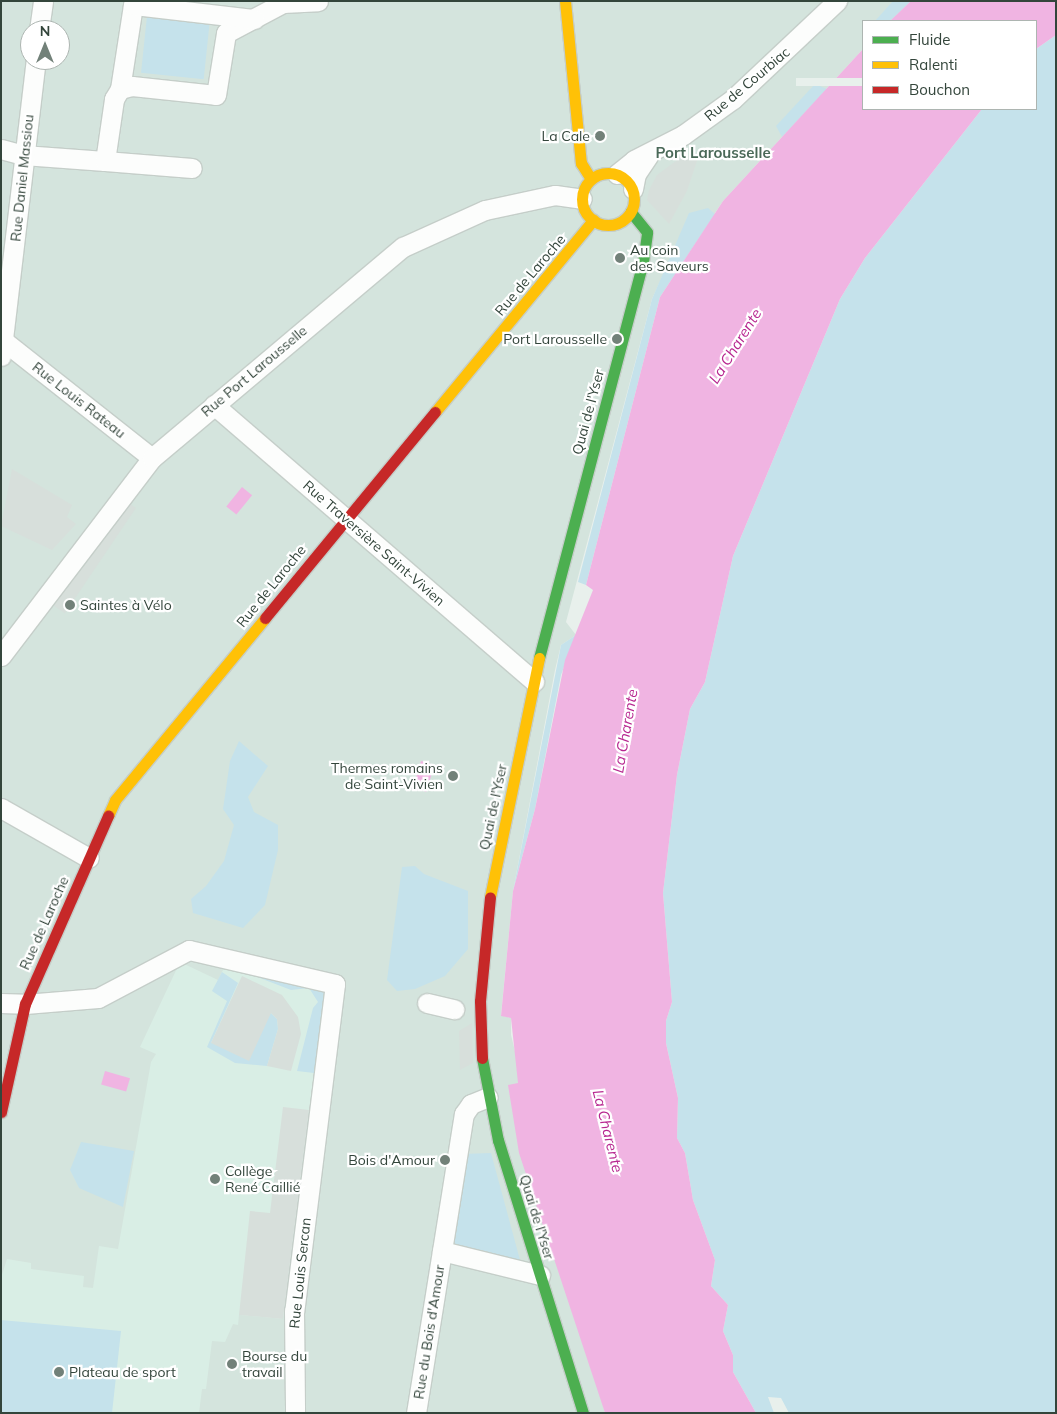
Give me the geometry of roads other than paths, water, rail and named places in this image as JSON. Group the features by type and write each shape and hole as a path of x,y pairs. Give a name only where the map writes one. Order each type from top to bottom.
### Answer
{"street":[{"path":"40,20 43,1"},
{"path":"120,89 132,86 216,95 226,33 283,3 318,1"},
{"path":"564,1 581,163 591,179"},
{"name":"Rue de Courbiac","path":"617,174 634,160 648,156 698,125 733,99 837,1"},
{"path":"105,161 114,99 120,89 133,5 254,19"},
{"name":"Rue Daniel Massiou","path":"3,349 23,155 35,70"},
{"path":"1,149 23,155 192,168"},
{"name":"Rue de Courbiac","path":"633,189 636,174 648,156"},
{"path":"604,173 617,174 633,189 634,205 631,212 618,223 609,225 593,220 584,207 582,199 591,179 604,173"},
{"name":"Rue Port Larousselle","path":"1,656 152,458 403,246 485,210 555,195 582,199"},
{"name":"Quai de l'Yser","path":"583,1413 502,1154 488,1097 480,1014 491,891 534,681 643,262 647,232 631,212"},
{"name":"Rue de Laroche","path":"1,1112 25,1004 115,800 593,220"},
{"name":"Rue Louis Rateau","path":"3,349 152,458"},
{"name":"Rue Traversière Saint-Vivien","path":"214,405 534,681"},
{"path":"1,808 89,858"},
{"name":"Rue Louis Sercan","path":"25,1004 98,998 190,950 335,984 294,1311 296,1413"},
{"path":"1,1003 25,1004"},
{"path":"427,1003 480,1014"},
{"name":"Rue du Bois d'Amour","path":"416,1413 464,1114 471,1104 488,1097"},
{"name":"Rue du Bois d'Amour","path":"442,1251 540,1275"}],"water":[{"path":"911,1 1056,1 1056,35 1037,48 1037,20 891,20"},
{"name":"La Charente","path":"862,50 862,110 981,110 865,258 840,299 733,556 705,682 690,709 677,775 663,893 672,1002 666,1021 666,1043 678,1098 677,1138 685,1153 693,1200 715,1260 711,1286 728,1305 723,1331 733,1355 733,1372 756,1413 605,1413 519,1153 508,1085 518,1083 511,1018 501,1016 513,891 535,809 565,660 593,590 586,585 660,297 723,201"},
{"path":"242,487 252,495 236,515 226,506"},
{"path":"421,761 434,765 426,792 413,788"},
{"path":"105,1071 130,1078 126,1092 101,1084"}],"place":[{"name":"La Cale","path":"600,136"},
{"name":"Au coin des Saveurs","path":"620,258"},
{"name":"Port Larousselle","path":"617,339"},
{"name":"Saintes à Vélo","path":"70,605"},
{"name":"Thermes romains de Saint-Vivien","path":"453,776"},
{"name":"Bois d'Amour","path":"445,1160"},
{"name":"Collège René Caillié","path":"215,1179"},
{"name":"Bourse du travail","path":"232,1364"},
{"name":"Plateau de sport","path":"59,1372"}],"district":[{"name":"Port Larousselle","path":"713,153"}]}
